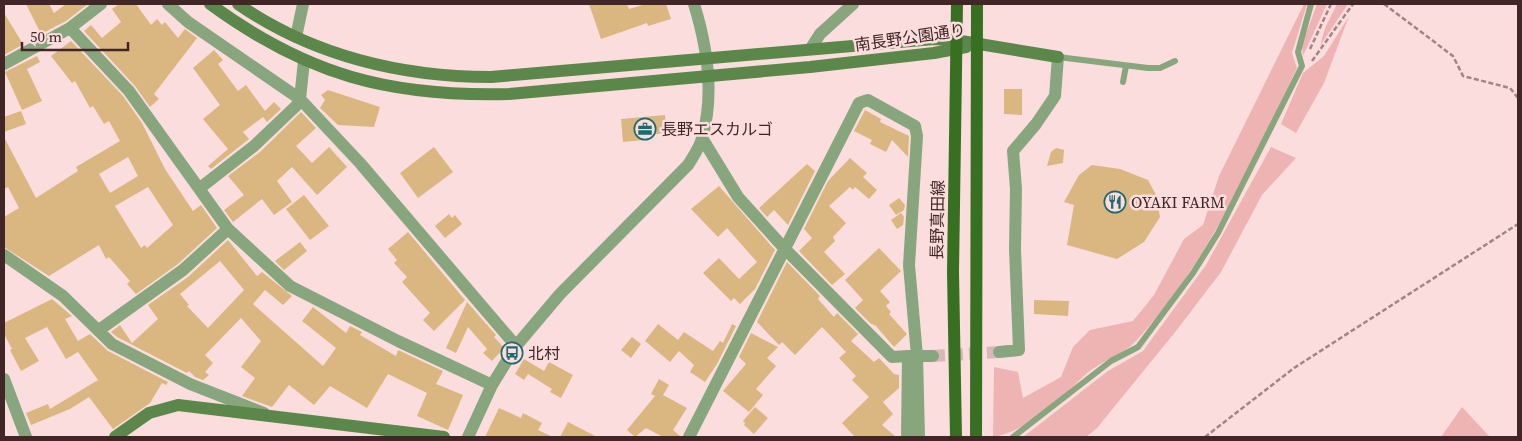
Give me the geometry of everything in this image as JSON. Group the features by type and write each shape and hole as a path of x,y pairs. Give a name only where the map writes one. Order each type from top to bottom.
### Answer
{"main road":[{"name":"長野真田線","path":"956,437 953,272 957,4"},
{"path":"976,437 977,4"}],"street":[{"path":"4,64 22,56 70,28 102,4"},
{"path":"168,4 188,22 300,98 348,150 516,346"},
{"name":"南長野公園通り","path":"210,4 258,36 304,61 356,79 426,92 465,95 509,94 708,76 955,45 976,45"},
{"name":"南長野公園通り","path":"238,4 296,38 328,51 407,72 451,77 491,77 934,39 955,45"},
{"path":"296,38 303,4"},
{"path":"468,437 492,385 516,346 560,294 688,165 702,138 707,103 707,57 694,4"},
{"path":"812,48 820,34 853,4"},
{"path":"70,28 129,91 228,229 290,286 398,341 492,385"},
{"path":"976,45 1058,57 1055,96 1036,124 1013,151 1016,189 1015,249 1019,350 999,352"},
{"path":"200,188 254,146 297,106 300,98 304,61"},
{"path":"689,437 859,104 868,100 914,126 917,136 909,265 918,437"},
{"path":"702,138 738,197 784,248 892,357 933,356"},
{"path":"99,330 183,270 228,229"},
{"path":"4,255 63,296 112,344 161,371 266,414"},
{"path":"907,437 913,356"},
{"path":"4,379 26,437"},
{"path":"115,437 149,413 178,405 438,436"}],"lane":[{"path":"1013,437 1110,361 1138,347 1193,274 1218,232 1302,66 1298,52 1311,4"},
{"path":"1058,57 1126,66 1160,68 1175,61"},
{"path":"1123,82 1126,66"}],"path":[{"path":"1302,66 1331,4"},
{"path":"1302,66 1314,60 1353,4"},
{"path":"1384,4 1453,56 1463,76 1510,88 1518,98"},
{"path":"1205,437 1294,368 1518,224"}],"shaded area":[{"path":"1304,4 1307,4 1292,53 1297,68 1227,210 1185,279 1162,311 1131,346 1092,369 1055,403 1031,421 1006,434 993,437 994,367 1018,372 1023,398 1061,377 1073,347 1090,330 1133,321 1154,295 1184,239 1203,225 1219,176"},
{"path":"1317,4 1327,4 1303,56 1302,45"},
{"path":"1337,4 1348,4 1320,46 1325,28"},
{"path":"1349,16 1324,83 1296,133 1281,124 1303,73 1324,56"},
{"path":"1271,147 1296,158 1262,195 1221,272 1097,428 1086,437 1023,437 1108,371 1143,351 1206,265"},
{"path":"1462,407 1490,437 1441,437"}],"building":[{"path":"26,4 49,4 54,13 66,4 88,4 66,21 41,34"},
{"path":"119,4 136,4 151,25 157,19 162,25 165,22 178,38 185,29 197,38 154,94 159,99 150,107 135,86 84,31 91,25 102,38 121,22 112,9"},
{"path":"589,4 627,4 629,9 646,4 666,4 671,19 648,26 647,23 601,39"},
{"path":"4,13 23,44 29,41 4,55"},
{"path":"71,41 123,96 142,123 165,169 193,211 201,205 217,228 178,264 136,294 127,284 130,281 109,257 106,259 99,245 49,276 4,247 4,217 19,208 8,187 4,189 4,137 36,198 78,171 76,167 120,141 109,121 104,124 93,106 90,108 75,81 72,83 51,56","holes":["128,157 138,176 110,193 99,174","148,187 173,225 147,248 145,245 141,248 115,206"]},
{"path":"214,50 223,60 218,64 238,91 246,85 265,111 274,102 281,109 267,122 263,117 243,132 249,139 211,169 208,166 228,149 203,119 220,105 193,68"},
{"path":"37,56 40,62 27,69 42,101 22,110 5,72"},
{"path":"1004,89 1022,89 1022,115 1004,114"},
{"path":"328,90 380,107 374,127 338,125 320,108 325,100 321,95"},
{"path":"865,110 881,119 880,122 909,136 908,157 892,140 886,152 870,144 872,140 854,131"},
{"path":"21,111 26,124 4,132 4,117"},
{"path":"301,112 316,128 296,146 312,163 329,147 347,167 317,195 292,167 277,181 292,202 274,215 262,199 233,222 224,210 244,195 228,176 260,152"},
{"path":"665,115 667,133 644,135 644,140 623,142 621,119"},
{"path":"434,147 453,172 418,198 400,173"},
{"path":"1056,148 1064,150 1063,163 1047,166 1051,152"},
{"path":"850,158 867,173 863,177 877,190 869,199 855,187 853,190 850,187 829,206 846,223 833,237 835,241 824,252 845,274 832,285 799,251 812,238 804,229 828,181"},
{"path":"807,164 815,171 788,225 774,210 767,217 759,208"},
{"path":"1092,165 1120,169 1148,180 1156,195 1160,217 1144,242 1117,259 1067,245 1074,205 1064,202 1079,175"},
{"path":"719,186 775,250 755,289 740,304 734,298 731,301 703,273 719,258 739,279 757,262 727,228 718,237 691,209"},
{"path":"304,195 329,226 310,240 286,209"},
{"path":"899,198 905,205 904,210 896,215 889,205"},
{"path":"901,213 904,217 903,225 897,229 891,220"},
{"path":"449,214 452,218 455,215 462,224 445,238 435,226"},
{"path":"408,232 465,300 434,331 423,320 430,313 402,282 407,277 394,263 397,260 388,249"},
{"path":"228,240 257,276 262,272 292,296 283,305 265,290 253,304 323,366 336,348 302,321 313,307 346,333 350,326 362,332 360,335 396,356 398,350 443,371 436,384 463,395 448,430 417,416 427,393 388,374 367,408 330,386 314,405 289,385 272,407 242,396 255,378 241,367 261,341 241,318 205,355 213,363 205,372 209,375 203,380 195,377 189,371 187,373 117,337 111,332 120,325 132,343 158,319 148,305 188,277","holes":["220,261 244,290 208,328 187,306 189,305 180,294"]},
{"path":"300,242 307,251 284,270 275,261"},
{"path":"879,248 901,271 880,291 890,302 886,306 891,312 889,314 907,334 894,347 876,326 870,323 855,308 863,300 845,280"},
{"path":"787,262 820,296 818,299 834,317 837,313 858,334 851,341 874,362 879,358 894,374 899,375 899,388 883,402 893,414 882,425 896,437 855,437 842,423 869,397 852,380 856,376 839,358 846,352 822,327 795,355 782,342 779,345 757,322"},
{"path":"52,299 72,316 65,319 78,341 90,334 108,351 168,382 166,385 162,383 150,403 113,429 89,397 70,409 31,425 26,413 48,404 50,409 98,380 78,352 66,359 47,327 25,338 39,361 21,371 4,334 4,323"},
{"path":"1034,300 1069,301 1068,316 1034,314"},
{"path":"467,302 496,335 494,337 504,348 492,361 483,353 487,349 468,327 456,353 446,348"},
{"path":"658,324 678,340 684,332 713,351 720,341 723,343 732,324 736,326 717,364 705,382 690,372 694,365 679,351 670,362 645,341"},
{"path":"751,333 778,347 767,358 776,366 756,389 763,395 749,412 723,391 746,364 739,357"},
{"path":"632,337 641,344 631,358 621,350"},
{"path":"524,359 544,371 549,362 573,375 561,398 550,392 552,389 528,374 524,380 515,374"},
{"path":"659,379 669,385 663,395 687,408 673,430 681,437 663,437 646,428 635,437 627,430 655,396 651,394"},
{"path":"755,407 768,418 754,434 744,425 743,421"},
{"path":"499,408 521,418 523,413 542,423 538,430 553,437 485,437"},
{"path":"568,422 597,437 560,437"}],"tunnel":[{"path":"933,356 999,352"}],"place":[{"name":"長野エスカルゴ","path":"645,129"},
{"name":"OYAKI FARM","path":"1115,202"},
{"name":"北村","path":"512,353"}]}
